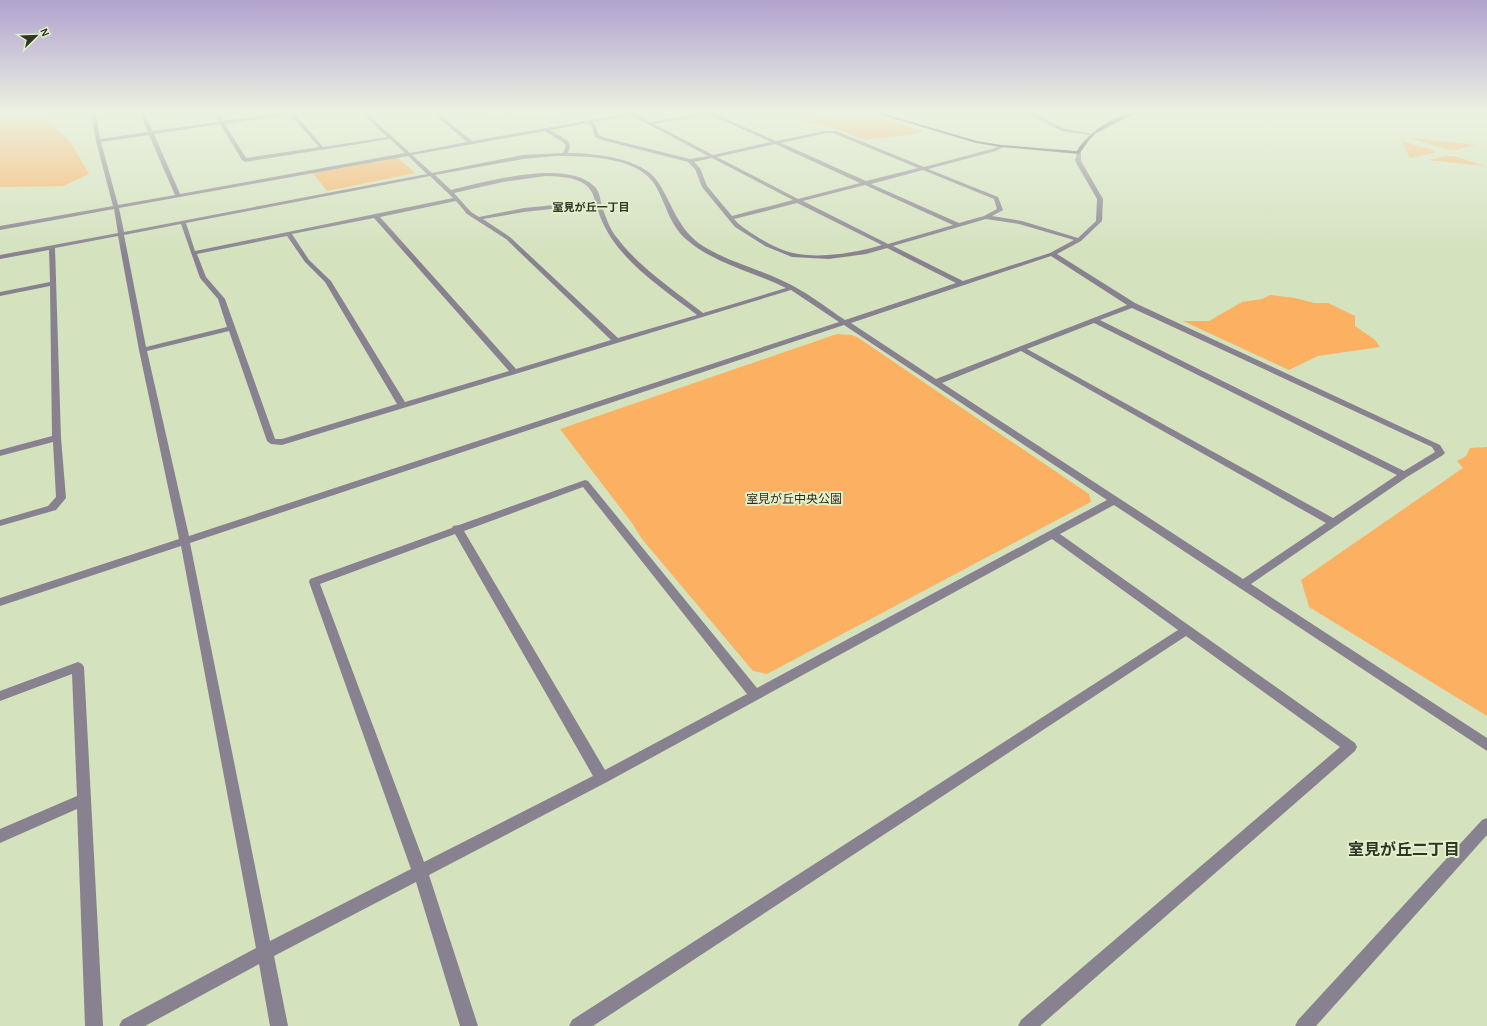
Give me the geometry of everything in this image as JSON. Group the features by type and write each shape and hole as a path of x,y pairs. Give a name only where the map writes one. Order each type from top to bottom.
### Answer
{"street":[{"path":"103,160 116,207 143,350 184,542 279,1026"},
{"path":"162,160 178,196"},
{"path":"0,228 377,160"},
{"path":"415,160 458,199 469,213 480,218 508,238 616,341"},
{"path":"0,257 508,160"},
{"path":"611,160 642,170 654,181 679,228 696,244 720,258 776,279 792,288 1487,745"},
{"path":"685,160 695,160"},
{"path":"720,160 798,201 961,283"},
{"path":"814,160 958,225"},
{"path":"690,161 697,168 704,186 736,226 767,245 792,255 808,257 843,256 890,246 986,217 1000,210 996,198 904,160"},
{"path":"731,218 956,160"},
{"path":"0,602 1052,254 1079,240 1099,221 1100,199 1078,160"},
{"path":"450,192 541,174 565,175 582,179 593,188 610,233 619,245 639,265 703,316"},
{"path":"193,253 458,199"},
{"path":"480,218 524,210 598,202"},
{"path":"376,216 514,371"},
{"path":"986,217 1020,222 1079,240"},
{"path":"183,222 203,278 221,299 271,441 282,442 792,288"},
{"path":"290,234 307,261 328,281 402,405"},
{"path":"0,523 52,508 61,498 57,438 52,248"},
{"path":"1052,254 1132,305 1436,445 1440,453 1404,475 1243,584"},
{"path":"0,294 54,283"},
{"path":"936,382 1132,305"},
{"path":"1094,320 1404,475"},
{"path":"143,350 232,328"},
{"path":"1022,349 1333,523"},
{"path":"0,453 57,438"},
{"path":"469,1026 420,872 314,582 457,528 585,483 755,695"},
{"path":"128,1026 265,952 602,778 1054,535 1114,501"},
{"path":"457,528 602,778"},
{"path":"1027,1026 1350,747 1054,535"},
{"path":"578,1026 1186,630"},
{"path":"0,696 78,667 94,1026"},
{"path":"0,836 85,800"},
{"path":"1304,1026 1487,825"}],"green space":[{"path":"0,160 81,160 89,174 63,186 0,187"},
{"path":"387,160 400,160 415,173 327,191 313,173"},
{"path":"1429,160 1465,160 1485,166"},
{"path":"1270,295 1295,298 1314,303 1328,303 1355,316 1355,326 1375,340 1380,347 1318,356 1289,370 1183,321 1209,321 1242,302 1262,299"},
{"name":"室見が丘中央公園","path":"837,334 857,337 1089,494 1091,502 767,674 753,671 642,539 632,523 560,429"},
{"path":"1487,447 1487,716 1309,607 1301,580 1463,468 1457,461 1466,456 1470,448"}],"district":[{"name":"室見が丘一丁目","path":"591,207"},
{"name":"室見が丘二丁目","path":"1404,850"}]}
